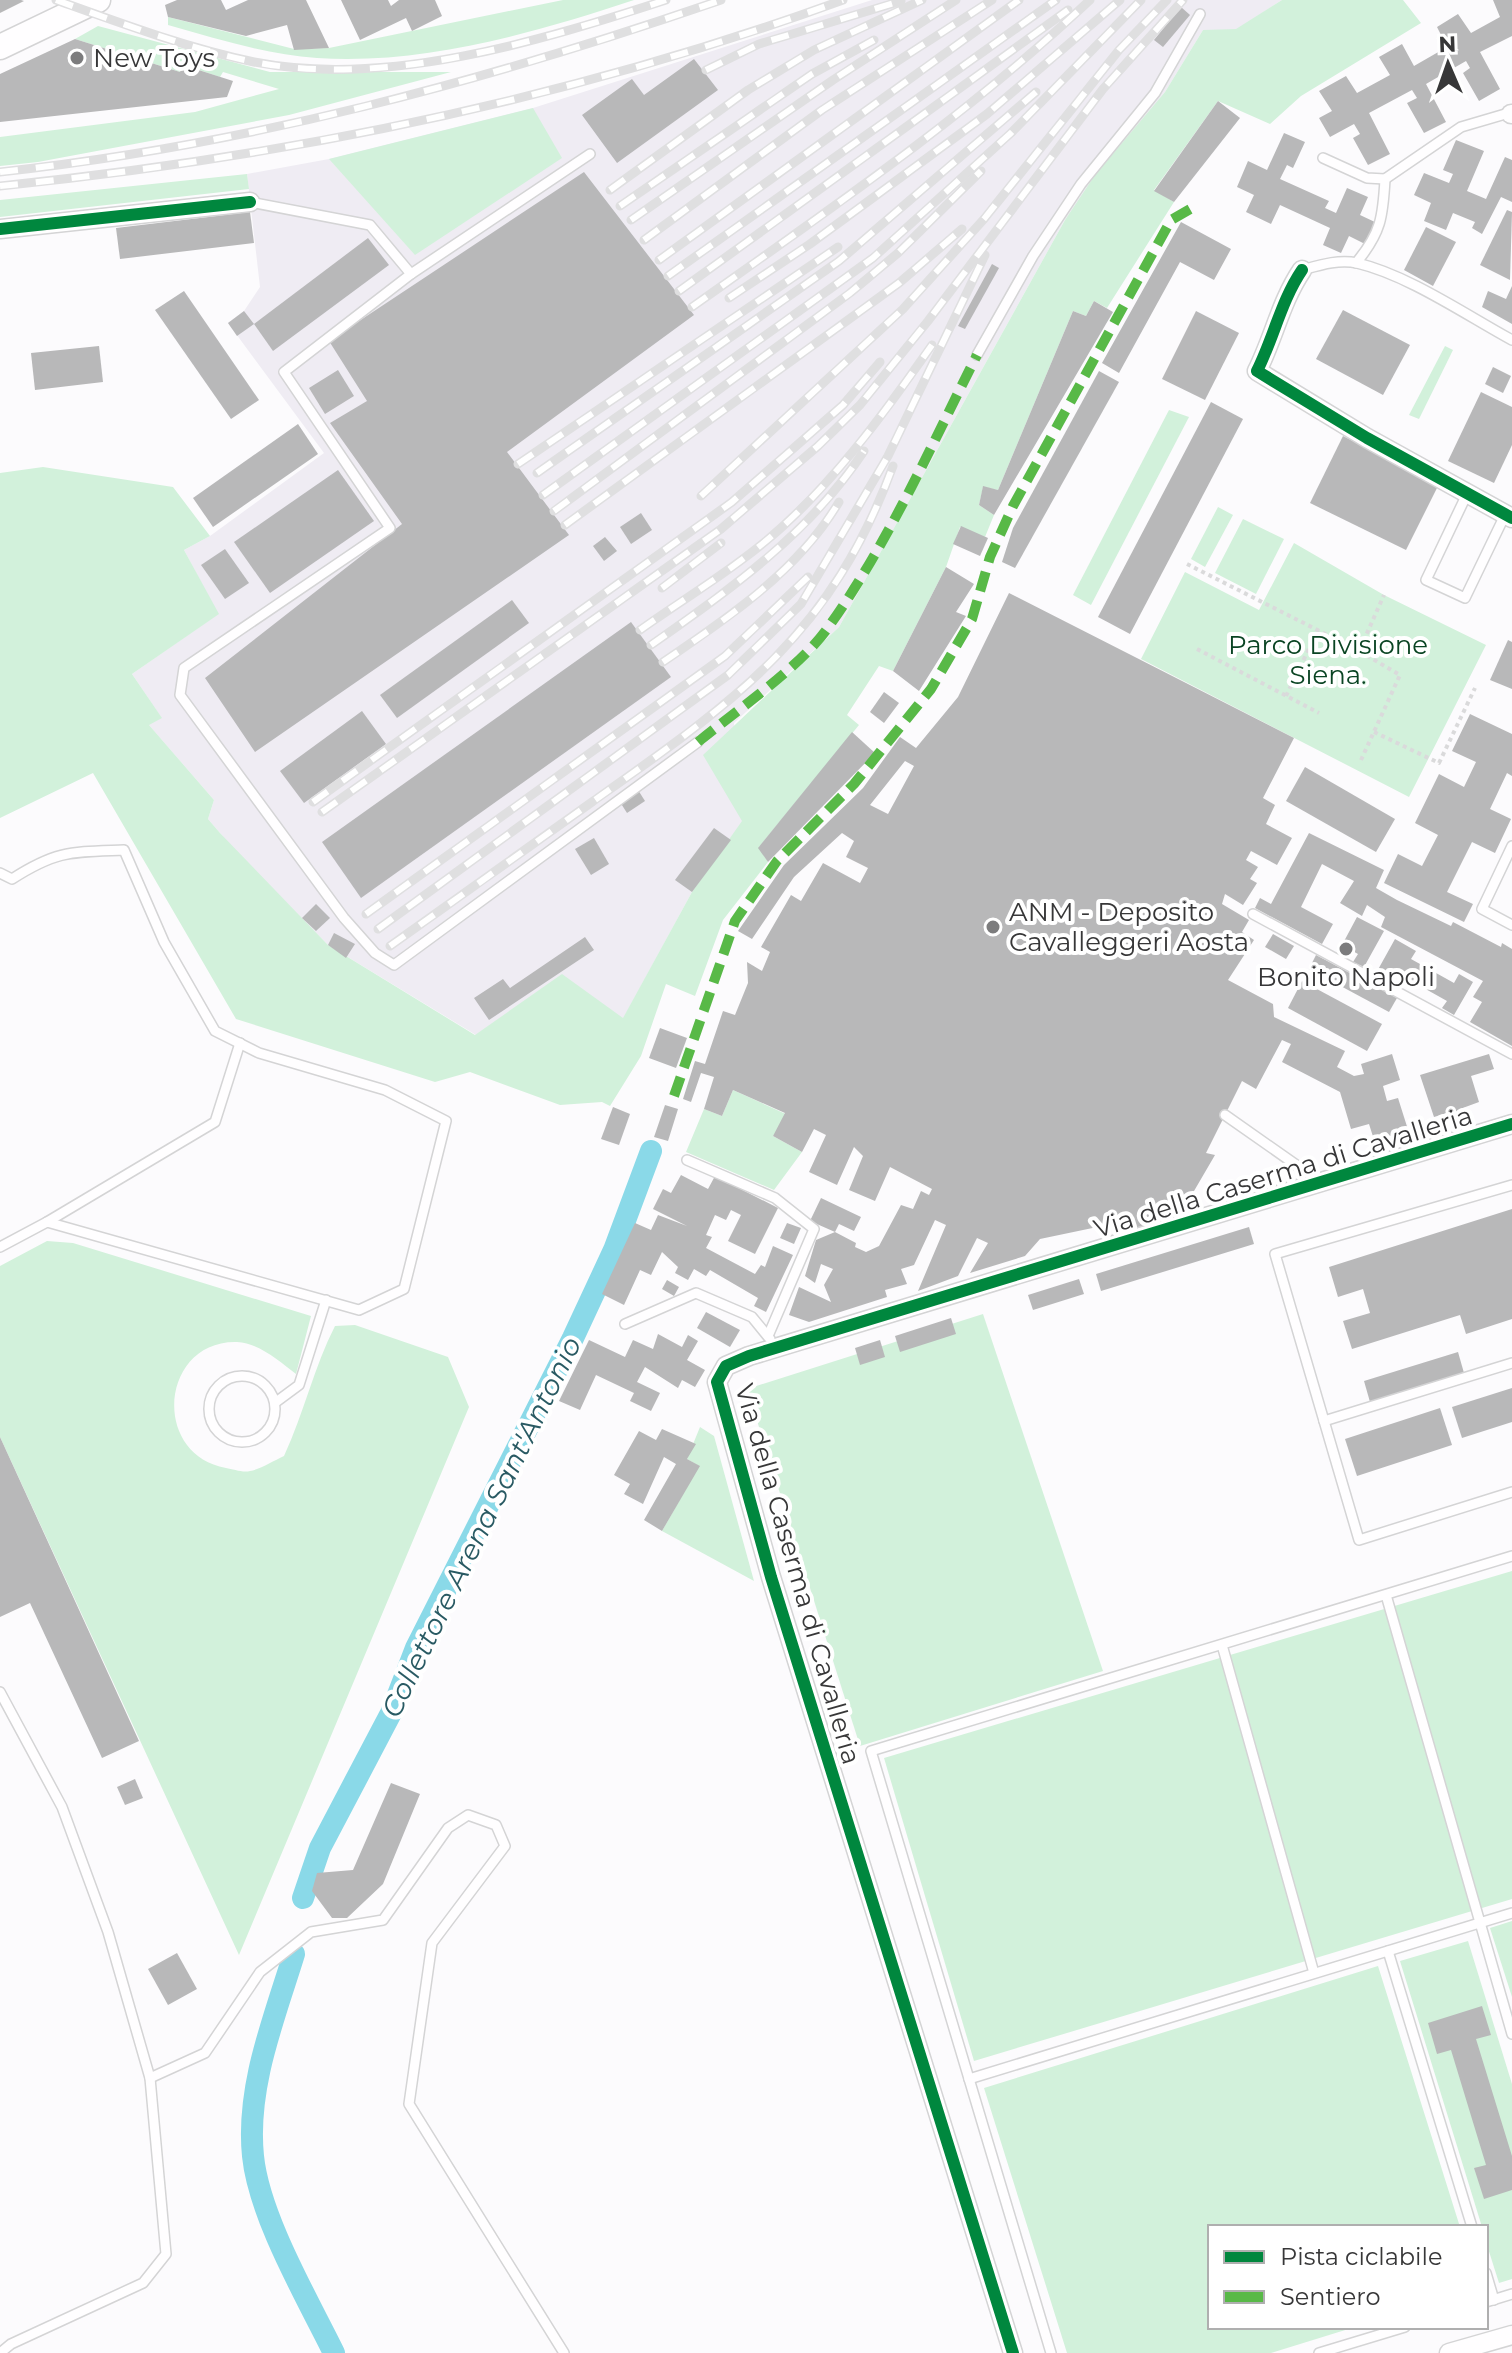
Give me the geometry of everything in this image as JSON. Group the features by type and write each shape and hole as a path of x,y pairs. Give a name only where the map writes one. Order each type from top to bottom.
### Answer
{"street":[{"path":"0,47 98,0"},
{"path":"0,229 250,202"},
{"path":"1302,270 1285,295 1274,338 1257,371 1509,516"},
{"name":"Via della Caserma di Cavalleria","path":"1013,2353 723,1412 717,1382 726,1366 772,1342 1322,1183 1512,1124"},
{"path":"1449,2353 1512,2335"}],"lane":[{"path":"977,355 1033,256 1081,184 1155,93 1200,14"},
{"path":"1323,158 1367,178 1385,179 1461,127 1512,113"},
{"path":"590,154 411,274 284,372 390,528 184,668 180,695 344,918 375,953 394,965 698,742"},
{"path":"1356,263 1376,239 1383,211 1385,179"},
{"path":"250,202 370,225 411,274"},
{"path":"1302,270 1327,263 1356,263 1430,295 1512,340"},
{"path":"1467,494 1426,580 1465,598 1509,516"},
{"path":"1512,846 1482,909 1512,925"},
{"path":"0,873 12,879 39,862 68,851 124,850 164,942 215,1031 259,1053 385,1090 446,1121 404,1289 359,1310 47,1222"},
{"path":"1253,914 1512,1054"},
{"path":"0,1247 215,1122 240,1043"},
{"path":"1225,1115 1322,1183"},
{"path":"687,1160 775,1198 814,1229 772,1342"},
{"path":"1512,1185 1275,1254 1359,1540 1512,1492"},
{"path":"625,1324 696,1293 752,1317 772,1342"},
{"path":"276,1402 265,1384 255,1378 234,1376 223,1381 212,1393 210,1420 225,1438 244,1443 255,1440 272,1425 276,1402 299,1385 326,1300"},
{"path":"1324,1421 1512,1363"},
{"path":"1051,2353 871,1751 1512,1556"},
{"path":"1386,1595 1509,2014 1512,2034"},
{"path":"1222,1645 1314,1973"},
{"path":"0,1692 62,1807 108,1932 150,2078 166,2254 143,2283 11,2344 0,2353"},
{"path":"150,2078 205,2053 260,1972 311,1932 383,1920 448,1828 468,1815 496,1825 505,1846 432,1943 409,2104 564,2353"},
{"path":"969,2079 1512,1913"},
{"path":"1388,1951 1471,2225"},
{"path":"1490,2301 1512,2294"},
{"path":"1319,2353 1398,2329"}],"path":[{"path":"1187,564 1400,675 1361,760"},
{"path":"1359,651 1384,595"},
{"path":"1286,696 1318,630"},
{"path":"1197,649 1319,713"},
{"path":"1374,732 1439,763 1475,688"}],"shaded area":[{"path":"872,0 1282,0 1236,30 1203,30 1165,92 1065,220 839,627 734,723 743,821 692,892 623,1019 562,975 476,1035 328,945 232,847 208,819 214,800 148,724 161,717 132,674 218,614 184,550 210,536 324,453 228,323 244,311 260,287 247,174 329,159 533,108"}],"green space":[{"path":"563,0 634,0 518,35 398,57 317,58 279,53 168,25 168,17 294,49 329,48"},
{"path":"1282,0 1403,0 1421,23 1301,96 1270,124 1218,101 1154,190 1174,202 1107,308 1094,301 1086,316 1073,311 998,490 983,487 979,505 994,515 985,537 960,527 946,567 893,671 879,666 847,715 859,725 759,847 768,862 723,920 695,996 666,984 641,1056 610,1106 602,1102 560,1105 470,1072 435,1082 236,1019 93,773 0,818 0,473 43,467 173,487 210,536 184,550 219,614 132,674 162,718 149,725 214,800 208,819 328,945 475,1035 562,974 623,1018 692,892 742,821 703,755 839,627 1065,220 1095,175 1165,92 1203,30 1236,29"},
{"path":"98,26 270,72 451,72 289,115 38,162 0,166 0,137 195,112 279,89 223,72 220,77 184,65 180,72 75,39"},
{"path":"533,108 562,158 415,255 329,159"},
{"path":"247,174 249,189 0,217 0,200"},
{"path":"1445,346 1453,350 1419,419 1409,415"},
{"path":"1169,410 1189,417 1091,605 1073,595"},
{"path":"1218,507 1233,515 1205,567 1191,559"},
{"path":"1243,519 1284,539 1256,594 1215,573"},
{"name":"Parco Divisione Siena.","path":"1294,543 1384,595 1486,645 1409,797 1141,659 1185,572 1259,610"},
{"path":"733,1090 788,1115 773,1136 802,1152 774,1190 686,1152 704,1109 722,1116"},
{"path":"47,1241 73,1243 311,1316 296,1374 268,1354 237,1342 212,1346 193,1359 180,1377 174,1399 176,1421 185,1442 202,1458 226,1468 241,1471 258,1469 284,1456 335,1326 355,1325 448,1357 469,1407 239,1955 0,1437 0,1266"},
{"path":"983,1314 1103,1671 860,1746 747,1389"},
{"path":"700,1427 714,1436 754,1581 662,1531 699,1466 687,1459"},
{"path":"1512,1571 1512,1899 974,2061 884,1758"},
{"path":"1512,1921 1512,1997 1490,1928"},
{"path":"1468,1941 1512,2084 1512,2279 1499,2283 1488,2248 1488,2225 1481,2225 1400,1961"},
{"path":"1378,1966 1459,2225 1208,2225 1208,2329 1349,2329 1271,2353 1067,2353 984,2088"}],"building":[{"path":"0,0 21,0 24,1 0,13"},
{"path":"177,0 221,0 226,10 248,0 306,0 329,48 294,50 287,25 246,36 168,17 165,5"},
{"path":"341,0 388,0 391,6 399,0 435,0 442,16 412,31 406,18 360,40"},
{"path":"1493,0 1512,0 1512,36 1480,52 1500,89 1479,101 1463,73 1470,68 1466,61 1426,84 1446,122 1424,133 1407,103 1417,98 1412,90 1369,113 1390,154 1368,165 1353,138 1360,134 1354,124 1330,137 1319,118 1332,111 1319,91 1346,76 1357,93 1390,75 1379,57 1402,44 1414,66 1447,47 1437,27 1458,14 1471,33 1500,17"},
{"path":"1181,7 1190,15 1163,47 1154,40"},
{"path":"75,39 180,72 183,65 233,81 227,97 0,122 0,74"},
{"path":"694,59 718,90 617,163 582,115 632,79 644,95"},
{"path":"1218,101 1240,118 1174,202 1154,191"},
{"path":"1284,133 1305,142 1293,168 1287,165 1280,179 1329,201 1325,208 1336,213 1347,188 1368,197 1360,215 1377,223 1367,245 1349,236 1341,253 1323,245 1330,228 1280,205 1271,224 1246,212 1254,195 1237,187 1248,161 1267,170"},
{"path":"1456,140 1484,151 1467,191 1486,199 1505,157 1512,160 1512,202 1501,197 1482,234 1472,228 1475,222 1453,213 1446,230 1424,221 1431,203 1414,195 1424,173 1449,183 1453,174 1443,170"},
{"path":"584,172 694,315 507,452 569,535 255,752 205,678 402,524 330,423 367,401 329,341"},
{"path":"1507,210 1512,212 1510,280 1480,265"},
{"path":"250,212 254,243 120,259 116,228"},
{"path":"1181,222 1231,249 1214,280 1180,262 1119,373 1102,363"},
{"path":"1426,227 1456,242 1433,286 1404,270"},
{"path":"368,238 389,265 273,351 254,324"},
{"path":"992,264 999,268 965,329 958,326"},
{"path":"1512,286 1512,324 1482,307 1488,291 1506,299"},
{"path":"184,291 259,400 231,419 155,310"},
{"path":"1094,301 1113,312 994,515 979,505 983,486 998,490 1073,311 1086,316"},
{"path":"1343,310 1410,345 1383,395 1316,359"},
{"path":"244,311 254,324 237,336 228,323"},
{"path":"1196,311 1239,333 1205,400 1162,379"},
{"path":"99,346 103,382 35,390 31,353"},
{"path":"1493,367 1511,376 1503,393 1485,384"},
{"path":"338,370 354,396 325,414 309,388"},
{"path":"1099,371 1119,382 1015,568 1002,562 1013,528"},
{"path":"1481,392 1512,407 1512,445 1494,483 1448,461"},
{"path":"1211,402 1243,419 1130,634 1098,617"},
{"path":"298,424 318,454 213,527 193,498"},
{"path":"1343,436 1439,484 1406,550 1310,503"},
{"path":"338,470 374,521 270,593 234,542"},
{"path":"641,513 652,530 631,544 620,527"},
{"path":"961,526 988,538 980,556 953,544"},
{"path":"605,537 617,551 604,561 593,546"},
{"path":"225,549 249,583 225,599 201,565"},
{"path":"946,567 974,584 956,612 966,616 919,691 893,671"},
{"name":"ANM - Deposito Cavalleggeri Aosta","path":"1009,593 1294,738 1263,798 1275,805 1266,824 1292,838 1277,865 1251,851 1246,860 1258,867 1250,879 1257,883 1243,905 1225,894 1222,904 1249,920 1242,932 1254,940 1228,980 1273,1004 1274,1017 1345,1051 1337,1067 1354,1076 1364,1074 1361,1064 1392,1054 1400,1080 1383,1086 1387,1101 1398,1098 1410,1136 1376,1146 1369,1124 1351,1129 1340,1092 1282,1062 1291,1044 1282,1040 1256,1089 1242,1081 1206,1153 1215,1155 1180,1215 1130,1231 1126,1221 1040,1239 1025,1256 970,1273 988,1243 977,1238 958,1276 918,1291 946,1225 935,1220 914,1265 901,1269 907,1284 885,1290 887,1297 809,1322 789,1315 799,1287 831,1302 824,1285 833,1269 821,1264 815,1283 805,1276 816,1240 835,1232 866,1252 879,1246 901,1205 913,1209 921,1191 929,1195 932,1189 890,1167 875,1201 849,1190 863,1156 854,1147 837,1185 809,1172 826,1135 814,1129 802,1152 773,1136 785,1113 733,1090 722,1116 704,1109 714,1077 701,1073 691,1102 683,1099 695,1061 705,1064 723,1011 735,1015 748,983 747,962 762,971 770,952 761,947 791,895 801,901 823,863 860,883 868,868 846,857 854,841 842,833 794,877 752,939 738,931 784,865 863,788 900,737 916,748 958,697","holes":["905,761 914,766 888,814 870,805"]},
{"path":"512,600 529,623 397,718 380,695"},
{"path":"631,622 671,677 361,898 322,842"},
{"path":"1508,640 1512,642 1512,689 1490,680"},
{"path":"884,692 899,703 884,723 870,712"},
{"path":"362,711 386,744 304,803 280,771"},
{"path":"1470,714 1512,734 1512,776 1507,773 1490,809 1511,819 1495,853 1472,842 1447,892 1473,904 1464,922 1384,883 1398,854 1422,866 1438,835 1415,823 1439,774 1464,787 1476,762 1452,751"},
{"path":"852,732 875,753 768,862 758,848"},
{"path":"1305,767 1395,819 1376,852 1286,801"},
{"path":"638,790 645,801 627,813 620,802"},
{"path":"714,828 731,840 692,892 675,880"},
{"path":"1309,833 1384,870 1376,888 1397,900 1451,926 1453,922 1501,947 1502,943 1512,949 1512,1046 1470,1022 1482,1002 1473,997 1483,981 1381,927 1385,917 1367,905 1362,916 1340,903 1354,881 1322,864 1301,907 1333,924 1322,944 1255,908 1260,898 1271,904"},
{"path":"594,838 609,864 591,875 575,849"},
{"path":"316,904 330,918 316,931 302,918"},
{"path":"1357,917 1384,931 1364,967 1353,962 1358,954 1342,945"},
{"path":"334,933 355,944 346,958 328,945"},
{"path":"1273,934 1294,946 1286,959 1265,947"},
{"path":"585,937 594,950 489,1020 474,998 503,979 510,988"},
{"path":"1395,939 1416,951 1411,959 1454,983 1459,974 1473,982 1454,1015 1442,1008 1447,1001 1397,973 1391,984 1375,975"},
{"path":"1316,955 1397,998 1389,1012 1309,969"},
{"path":"1302,981 1382,1024 1367,1051 1288,1008"},
{"path":"660,1028 687,1038 676,1068 649,1058"},
{"path":"1489,1054 1494,1069 1471,1076 1479,1102 1460,1109 1464,1123 1454,1126 1450,1112 1434,1117 1420,1075"},
{"path":"665,1105 678,1109 668,1141 654,1137"},
{"path":"613,1107 630,1114 619,1145 601,1139"},
{"path":"681,1175 708,1189 715,1176 778,1208 755,1254 728,1241 741,1215 731,1210 726,1220 715,1215 706,1235 712,1237 706,1248 755,1274 761,1265 765,1267 773,1246 793,1255 766,1312 754,1306 758,1298 710,1270 706,1276 694,1269 688,1280 675,1273 678,1267 662,1252 651,1275 640,1270 624,1305 602,1294 635,1223 651,1230 658,1215 687,1226 653,1209 663,1189 671,1193"},
{"path":"821,1198 861,1217 854,1231 839,1224 835,1232 810,1221"},
{"path":"1512,1209 1512,1319 1466,1334 1460,1315 1352,1349 1343,1321 1370,1313 1363,1289 1338,1297 1329,1267"},
{"path":"787,1223 801,1228 794,1244 780,1238"},
{"path":"1249,1227 1254,1244 1101,1291 1096,1274"},
{"path":"1079,1279 1084,1294 1033,1310 1028,1295"},
{"path":"667,1280 679,1287 674,1296 662,1289"},
{"path":"706,1312 740,1330 730,1347 697,1328"},
{"path":"951,1318 956,1334 900,1352 895,1336"},
{"path":"658,1334 682,1347 688,1335 698,1341 687,1360 705,1370 695,1387 682,1380 678,1388 645,1367 637,1382 660,1393 651,1411 630,1401 634,1393 596,1375 580,1410 559,1401 589,1340 625,1357 633,1340 653,1349"},
{"path":"880,1340 885,1357 860,1365 855,1348"},
{"path":"1458,1352 1464,1373 1370,1402 1364,1381"},
{"path":"1512,1388 1512,1422 1462,1438 1452,1407"},
{"path":"1440,1408 1452,1445 1357,1476 1345,1439"},
{"path":"662,1429 696,1444 687,1459 700,1466 662,1531 644,1520 676,1464 664,1457 643,1504 624,1494 630,1484 614,1475 639,1431 656,1440"},
{"path":"0,1437 139,1741 102,1758 30,1603 0,1617"},
{"path":"135,1779 143,1798 125,1805 117,1787"},
{"path":"391,1783 420,1794 383,1884 347,1918 332,1918 312,1891 317,1873 353,1870"},
{"path":"177,1953 197,1989 168,2005 148,1969"},
{"path":"1482,2006 1491,2035 1476,2039 1512,2156 1512,2190 1484,2199 1474,2168 1486,2165 1451,2050 1437,2054 1428,2023"}],"waterway":[{"name":"Collettore Arena Sant'Antonio","path":"303,1898 320,1848 391,1713 416,1648 573,1338 614,1250 651,1151"},
{"name":"Collettore Arena Sant'Antonio","path":"294,1954 263,2054 254,2104 253,2156 264,2204 274,2230 334,2353"}],"railway":[{"path":"56,0 204,50 254,62 305,68 357,69 410,65 463,56 567,31 666,0"},
{"path":"0,172 184,145 365,106 544,57 721,0"},
{"path":"0,186 214,159 427,119 637,67 843,0"},
{"path":"610,190 748,90 814,50 922,0"},
{"path":"631,220 833,80 956,0"},
{"path":"644,240 822,110 992,0"},
{"path":"659,260 1019,0"},
{"path":"668,276 1056,0"},
{"path":"692,307 947,122 1090,0"},
{"path":"729,298 810,244 987,114 1120,0"},
{"path":"543,495 873,258 1011,133 1141,0"},
{"path":"701,496 903,309 984,219 1119,50 1167,0"},
{"path":"322,812 721,529 818,446 860,405 928,321 1103,89 1183,0"},
{"path":"706,70 759,44 901,1"},
{"path":"679,291 1068,10"},
{"path":"620,206 812,74 874,40"},
{"path":"537,473 839,261 1036,92"},
{"path":"554,511 850,293 898,253 981,171"},
{"path":"565,525 899,283 962,229"},
{"path":"518,464 838,247"},
{"path":"378,929 728,675 801,604 888,456 985,255"},
{"path":"640,630 732,567 786,524 853,451 932,345"},
{"path":"313,802 732,502 843,405 880,362"},
{"path":"651,645 711,602 794,534 842,481 864,451"},
{"path":"390,946 690,731 772,660 808,621 840,576 868,525 893,466"},
{"path":"663,662 760,591 803,550 839,502"},
{"path":"662,588 721,543"},
{"path":"366,914 725,656 808,577"}],"marked path":[{"path":"674,1096 735,921 777,861 854,784 931,689 972,619 990,557 1013,506 1171,220 1192,208"},
{"path":"698,742 801,659 827,629 889,530 977,355"}],"cycle path":[{"path":"0,229 250,202"},
{"path":"1302,270 1288,294 1257,371 1367,438 1512,518"},
{"path":"1013,2353 771,1577 717,1382 726,1366 749,1356 1512,1124"}],"place":[{"name":"New Toys","path":"77,58"},
{"name":"ANM - Deposito Cavalleggeri Aosta","path":"993,927"},
{"name":"Bonito Napoli","path":"1346,949"}]}
